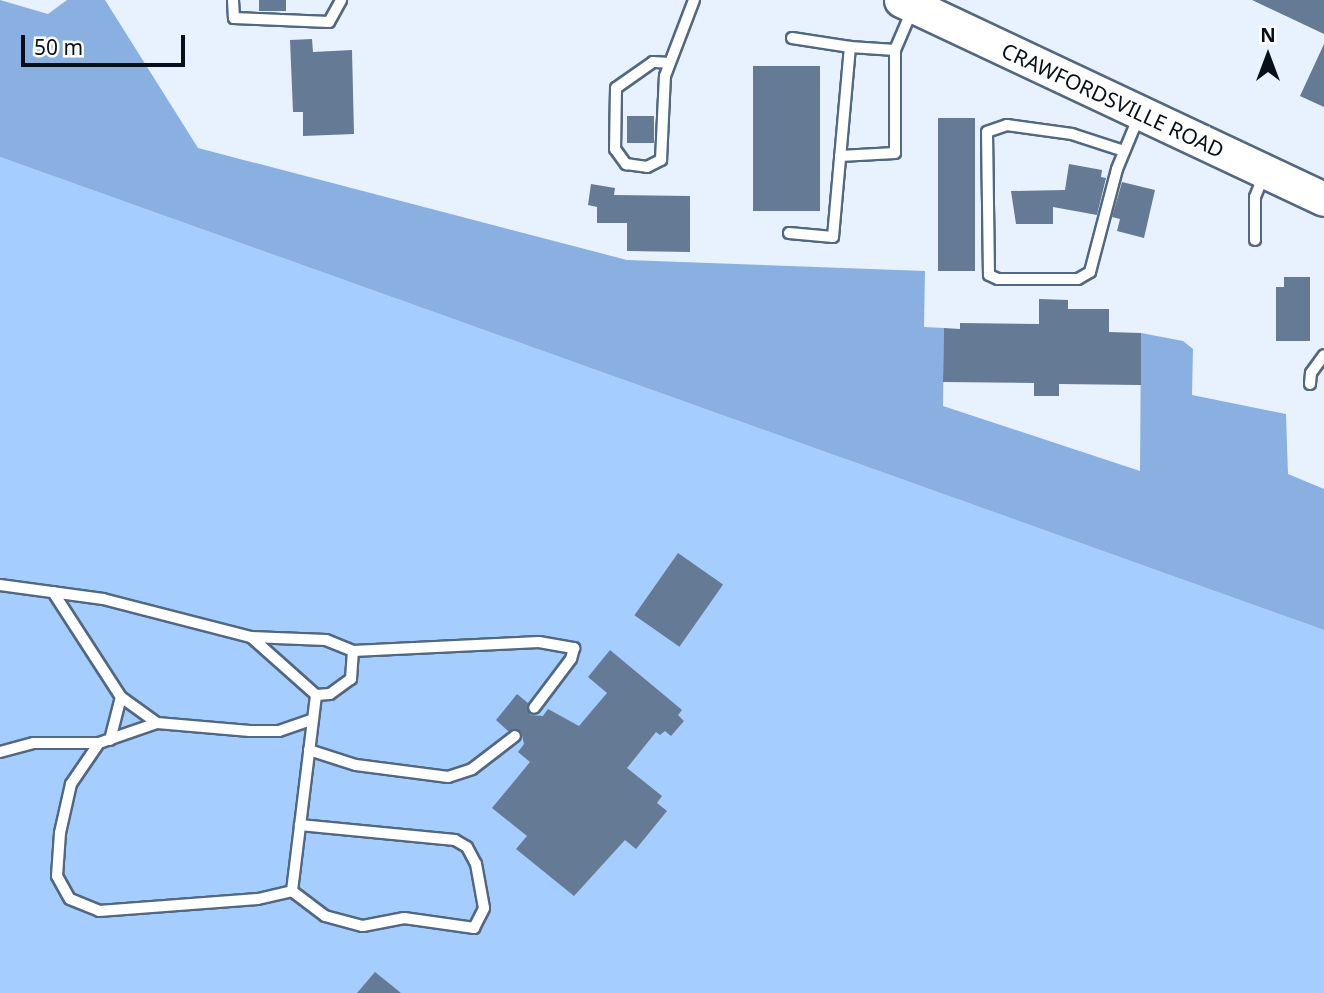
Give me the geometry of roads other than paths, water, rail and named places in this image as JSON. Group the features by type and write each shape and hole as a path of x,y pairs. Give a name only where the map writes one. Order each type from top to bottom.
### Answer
{"main road":[{"name":"CRAWFORDSVILLE ROAD","path":"908,3 1324,199"}],"lane":[{"path":"233,0 234,18 329,22 341,0"},
{"path":"668,62 653,62 616,88 615,155 626,164 647,167 661,160 663,88 668,62 694,0"},
{"path":"840,156 895,153 895,50 908,3"},
{"path":"792,38 850,47 895,50"},
{"path":"789,233 833,237 850,47"},
{"path":"1124,151 1087,138 1007,125 987,132 989,275 998,279 1078,279 1090,272 1124,151 1140,113"},
{"path":"1255,240 1255,197 1265,172"},
{"path":"1310,384 1314,368 1324,355"},
{"path":"0,586 103,599 251,637 327,640 353,651 540,642 574,649 571,659 534,708"},
{"path":"53,592 121,697 157,723"},
{"path":"251,637 316,695 330,694 351,679 353,651"},
{"path":"292,891 316,695"},
{"path":"121,697 105,741 71,784 60,833 57,876 70,900 99,911 258,900 292,891"},
{"path":"0,752 34,743 105,741 157,723 270,731 313,719"},
{"path":"309,750 356,765 449,777 472,769 515,736"},
{"path":"292,891 325,916 363,926 404,918 474,928 484,908 476,864 467,847 455,840 300,825"}]}
